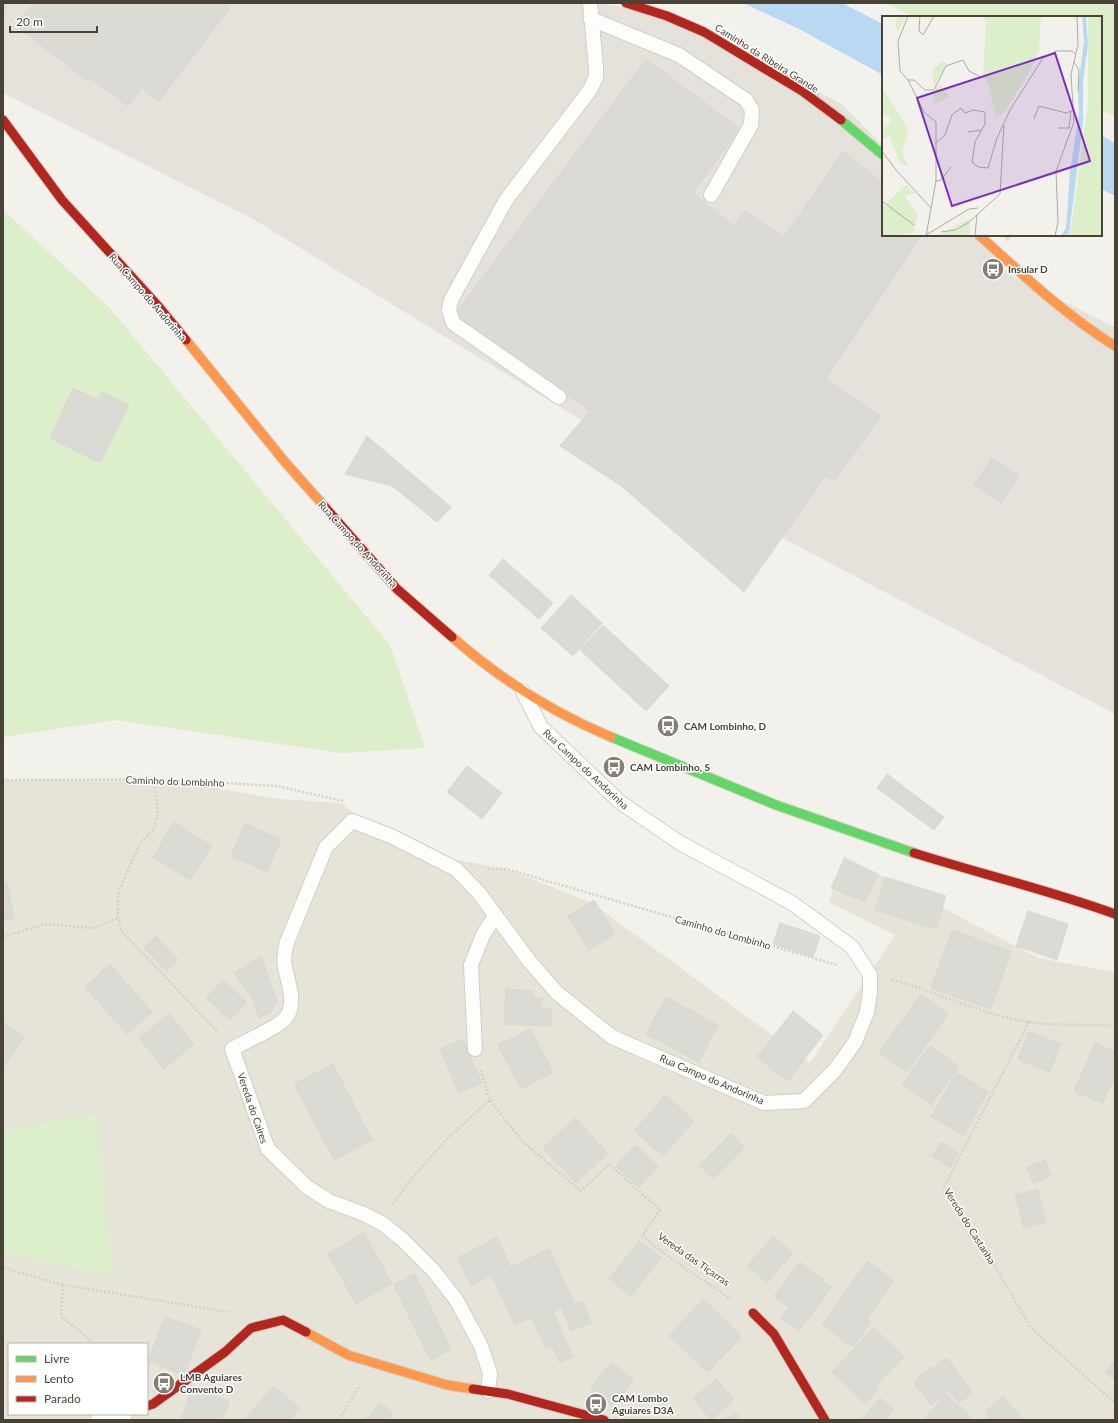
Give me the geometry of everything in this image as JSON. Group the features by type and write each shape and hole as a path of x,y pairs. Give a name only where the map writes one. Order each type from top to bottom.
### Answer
{"street":[{"name":"Caminho da Ribeira Grande","path":"626,3 667,16 704,32 802,91 842,121 882,154"},
{"name":"Rua Campo do Andorinha","path":"3,120 62,200 159,307 285,462 397,589 472,654 522,690"},
{"path":"980,236 1056,304 1086,328 1115,346"},
{"path":"522,690 568,717 608,736 776,805 898,848 980,874 1065,896 1115,914"},
{"path":"754,1313 774,1334 826,1420"},
{"path":"148,1406 174,1390 225,1352 251,1328 282,1320 348,1354 374,1363 447,1385 508,1394 604,1420"},
{"path":"102,1420 118,1415"}],"lane":[{"path":"559,397 453,323 449,310 451,300 506,200 590,90 596,77 590,3"},
{"path":"591,19 679,55 746,100 752,110 751,125 711,195"},
{"name":"Rua Campo do Andorinha","path":"352,821 391,836 456,869 479,893 530,962 556,993 612,1037 764,1103 804,1101 835,1070 855,1042 868,1012 870,975 852,947 792,903 680,843 620,802 541,727 522,690"},
{"path":"232,1049 275,1027 287,1016 291,1003 290,989 284,971 283,957 287,942 326,847 352,821"},
{"path":"475,1049 471,965 483,935 495,916"},
{"name":"Vereda do Caires","path":"232,1049 268,1149 307,1187 329,1201 364,1214 383,1224 403,1240 433,1270 457,1301 481,1346 490,1373 488,1391"}],"path":[{"path":"3,20 6,3"},
{"path":"153,779 158,813 154,829 140,843 118,893 118,918 122,932 220,1034 232,1049"},
{"name":"Caminho do Lombinho","path":"3,780 153,779 277,786 344,801 352,821"},
{"name":"Caminho do Lombinho","path":"486,869 506,869 870,975 913,986 984,1011 1029,1022 1115,1026"},
{"path":"3,937 45,924 93,928 118,918"},
{"name":"Vereda do Castanha","path":"1029,1022 944,1187 988,1254 1031,1328 1115,1403"},
{"name":"Vereda das Tiçarras","path":"475,1049 490,1100 523,1142 581,1191 609,1164 660,1210 642,1236 676,1262 754,1313"},
{"path":"390,1207 413,1177 449,1137 490,1100"},
{"path":"3,1268 63,1285 235,1313"},
{"path":"63,1285 61,1316 94,1343"},
{"path":"339,1420 374,1363"}],"shaded area":[{"path":"3,3 601,3 687,21 843,105 882,145 882,236 973,236 1014,277 1115,327 1115,714 715,502 253,219 3,93"},
{"path":"163,779 279,799 342,803 368,827 425,854 506,869 592,903 810,1063 895,935 829,902 844,856 1038,958 1115,972 1115,1420 3,1420 3,780"}],"green space":[{"path":"886,3 1115,3 1115,116 1102,110 1102,16 912,16"},
{"path":"3,210 108,306 390,645 425,748 342,753 115,720 3,737"},
{"path":"97,1113 114,1278 3,1254 3,1131 22,1126"}],"water":[{"path":"743,3 842,3 882,23 882,74 799,29"},
{"path":"1102,136 1115,143 1115,196 1102,190"}],"building":[{"path":"34,3 224,3 230,8 159,101 142,88 128,106 90,78 88,81 16,26"},
{"path":"646,59 739,128 693,194 733,225 590,411 455,314"},
{"path":"843,151 882,182 882,236 921,236 826,379 881,416 834,481 826,475 744,592 620,485 560,446 590,411 745,211 784,237"},
{"path":"1002,236 1011,236 1008,240"},
{"path":"73,388 98,400 102,392 129,405 100,463 50,438"},
{"path":"367,436 451,507 437,522 392,486 345,474"},
{"path":"992,458 1019,476 1001,503 974,485"},
{"path":"503,559 553,603 539,619 489,575"},
{"path":"571,595 602,623 573,656 541,628"},
{"path":"603,625 669,686 646,711 580,650"},
{"path":"467,766 502,793 482,819 447,792"},
{"path":"887,774 944,817 934,830 877,788"},
{"path":"174,822 212,846 190,880 153,857"},
{"path":"245,823 281,840 267,872 231,856"},
{"path":"844,859 878,874 865,902 831,888"},
{"path":"885,877 946,896 936,929 875,910"},
{"path":"3,883 7,883 14,918 3,920"},
{"path":"594,900 615,934 589,950 568,916"},
{"path":"1028,911 1068,924 1057,960 1016,946"},
{"path":"780,923 820,936 813,957 773,944"},
{"path":"952,930 1011,951 991,1009 931,988"},
{"path":"156,936 178,960 166,971 144,947"},
{"path":"261,956 277,1001 272,1011 259,1018 253,999 234,973"},
{"path":"110,964 152,1012 127,1034 85,987"},
{"path":"223,980 247,1002 230,1020 206,998"},
{"path":"506,989 533,991 533,998 542,998 541,1008 552,1009 551,1026 504,1024"},
{"path":"921,994 948,1014 907,1072 879,1052"},
{"path":"666,997 718,1025 699,1062 646,1034"},
{"path":"793,1011 823,1035 788,1081 757,1057"},
{"path":"169,1014 194,1044 164,1069 139,1038"},
{"path":"3,1022 24,1037 3,1068"},
{"path":"530,1029 553,1072 521,1089 498,1045"},
{"path":"1029,1032 1061,1044 1050,1072 1018,1059"},
{"path":"463,1039 482,1083 459,1093 440,1049"},
{"path":"1095,1043 1115,1052 1115,1075 1103,1103 1074,1091"},
{"path":"930,1046 959,1067 931,1105 902,1084"},
{"path":"333,1064 372,1140 334,1160 294,1084"},
{"path":"956,1073 988,1091 964,1135 931,1117"},
{"path":"666,1095 694,1121 663,1156 634,1131"},
{"path":"575,1118 608,1153 576,1183 543,1148"},
{"path":"731,1133 745,1147 713,1179 699,1165"},
{"path":"941,1142 958,1153 950,1168 932,1156"},
{"path":"635,1145 658,1166 639,1187 616,1166"},
{"path":"1045,1160 1051,1176 1033,1183 1027,1167"},
{"path":"1038,1189 1046,1222 1024,1228 1015,1195"},
{"path":"364,1233 392,1283 356,1304 328,1254"},
{"path":"773,1236 793,1253 767,1283 747,1266"},
{"path":"497,1237 510,1265 471,1285 457,1258"},
{"path":"639,1241 661,1258 631,1296 609,1279"},
{"path":"549,1249 574,1302 553,1312 573,1357 560,1363 552,1346 546,1348 531,1317 515,1325 492,1276"},
{"path":"867,1261 894,1280 867,1319 871,1322 853,1347 822,1325"},
{"path":"800,1262 832,1287 799,1331 781,1318 789,1307 774,1296"},
{"path":"415,1274 451,1350 430,1360 394,1285"},
{"path":"703,1299 742,1336 708,1372 669,1336"},
{"path":"583,1301 591,1323 571,1331 562,1308"},
{"path":"165,1317 201,1330 184,1375 148,1361"},
{"path":"874,1328 904,1357 875,1387 878,1390 865,1404 832,1372"},
{"path":"947,1358 973,1393 959,1403 933,1368"},
{"path":"1115,1360 1115,1381 1105,1372"},
{"path":"612,1362 634,1381 612,1406 590,1387"},
{"path":"931,1367 949,1390 931,1405 913,1382"},
{"path":"717,1379 734,1400 711,1420 693,1398"},
{"path":"273,1386 300,1408 290,1420 245,1420"},
{"path":"192,1388 229,1401 222,1420 181,1420"},
{"path":"946,1394 974,1420 923,1420"},
{"path":"1003,1396 1024,1420 984,1420 988,1417 985,1412"},
{"path":"880,1398 894,1409 885,1420 861,1420"},
{"path":"380,1402 393,1413 388,1420 366,1420"},
{"path":"735,1412 742,1420 725,1420"}],"traffic: fast":[{"path":"841,120 882,154"},
{"path":"611,737 776,805 914,853"}],"traffic: slow":[{"path":"980,236 1028,280 1062,308 1115,346"},
{"path":"186,340 285,462 324,506"},
{"path":"452,637 489,667 527,693 568,717 611,737"},
{"path":"306,1332 348,1355 447,1385 473,1389"}],"traffic: jam":[{"path":"626,3 667,16 704,32 802,91 841,120"},
{"path":"3,120 62,200 159,307 186,340"},
{"path":"324,506 397,589 452,637"},
{"path":"914,853 1065,897 1115,914"},
{"path":"753,1313 774,1334 825,1420"},
{"path":"148,1406 153,1404 225,1352 251,1328 283,1320 306,1332"},
{"path":"473,1389 508,1394 604,1420"}],"place":[{"name":"Insular D","path":"993,269"},
{"name":"CAM Lombinho, D","path":"668,726"},
{"name":"CAM Lombinho, S","path":"614,767"},
{"name":"LMB Aguiares Convento D","path":"164,1383"},
{"name":"CAM Lombo Aguiares D3A","path":"596,1404"}]}
